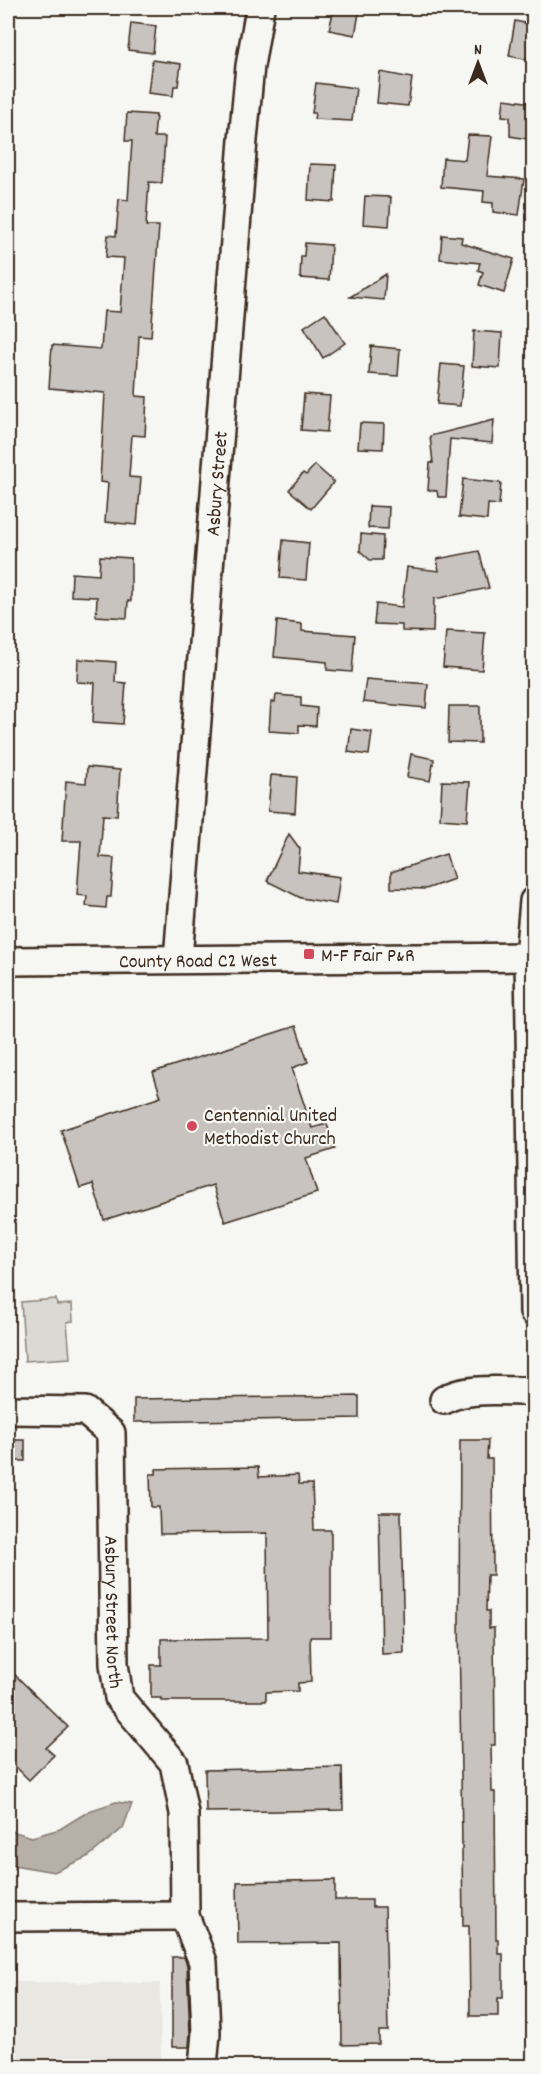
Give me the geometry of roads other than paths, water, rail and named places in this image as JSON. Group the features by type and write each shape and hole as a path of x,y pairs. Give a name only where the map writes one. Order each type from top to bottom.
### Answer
{"street":[{"name":"Asbury Street","path":"178,959 243,140 250,66 260,8"},
{"path":"534,901 531,957 534,1312"},
{"name":"County Road C2 West","path":"8,961 531,957"},
{"path":"444,1400 453,1394 465,1392 534,1391"},
{"name":"Asbury Street North","path":"8,1410 85,1411 111,1432 114,1664 119,1698 174,1763 184,1813 185,1916 202,1962 206,2032 203,2067"},
{"path":"8,1917 185,1916"}],"place":[{"name":"M-F Fair P&R","path":"309,954"},
{"name":"Centennial United Methodist Church","path":"192,1126"}]}
